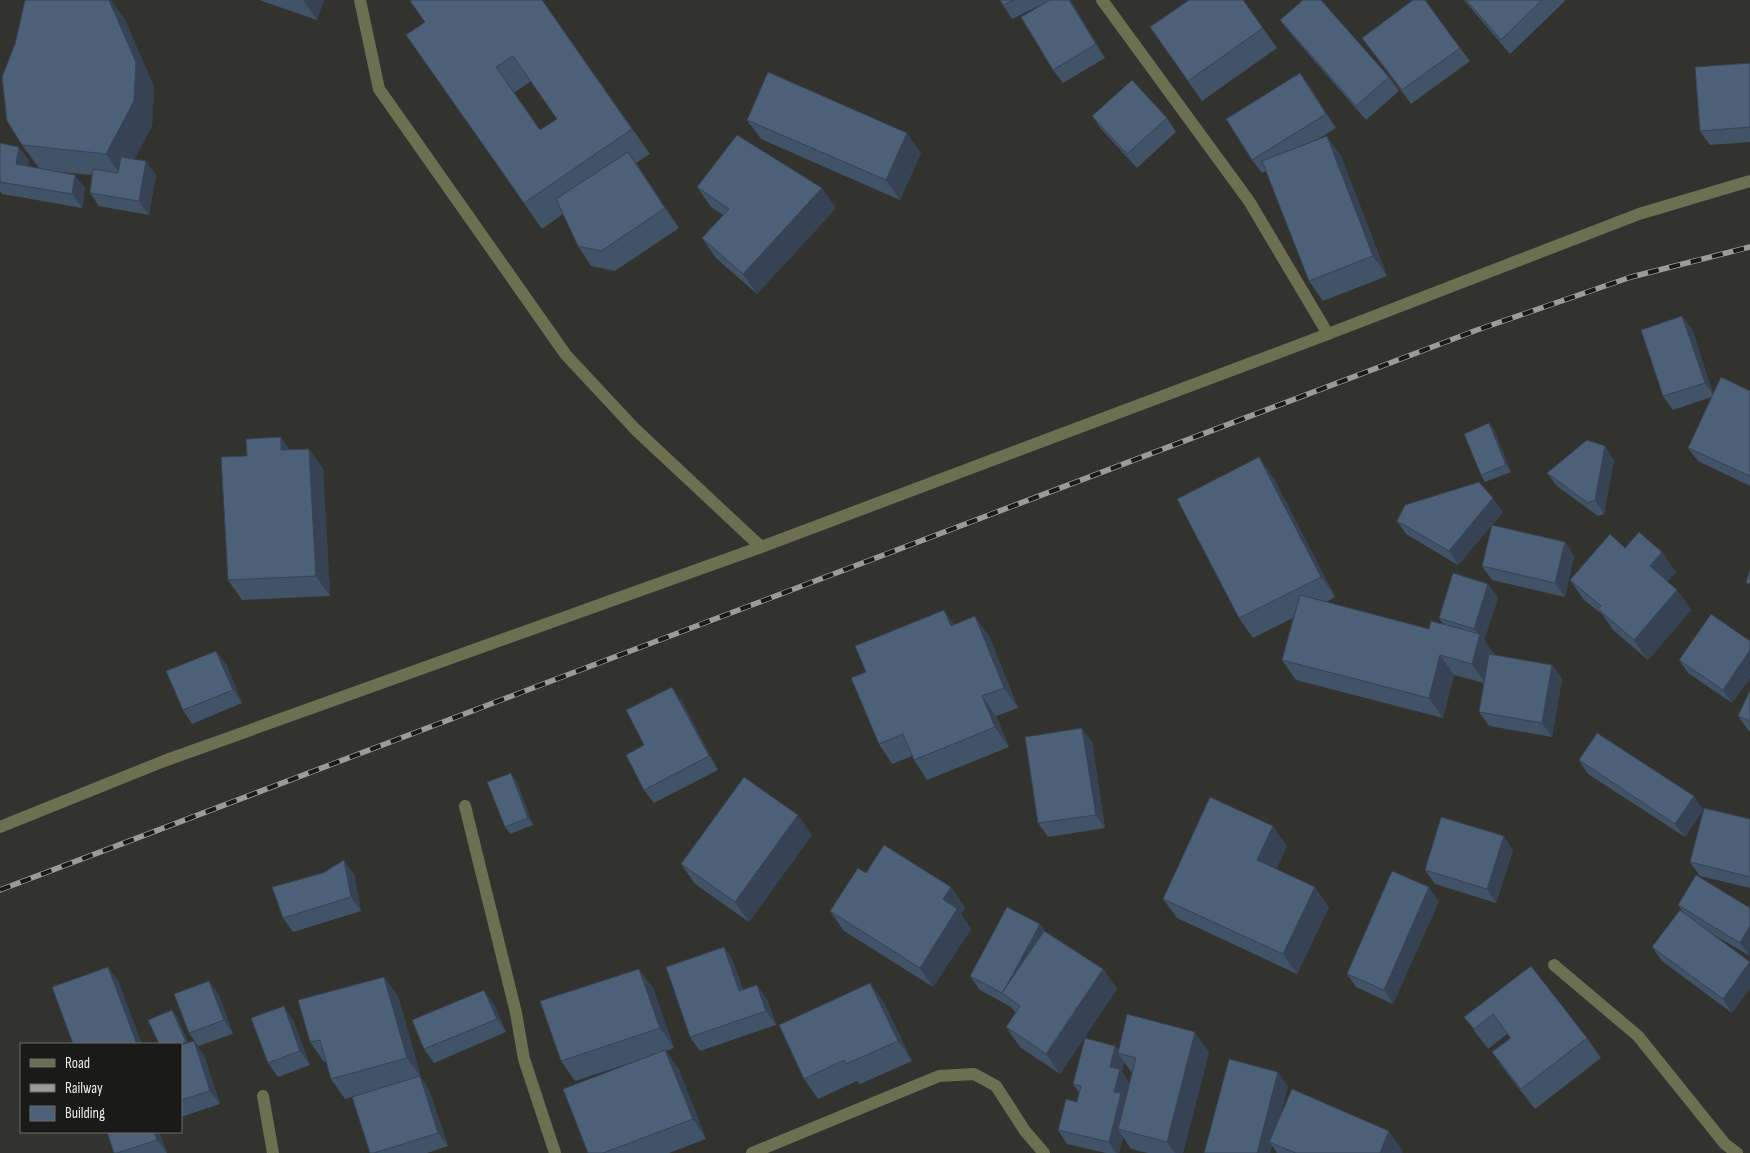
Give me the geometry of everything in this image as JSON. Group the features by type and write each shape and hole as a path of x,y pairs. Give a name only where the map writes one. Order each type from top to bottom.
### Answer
{"street":[{"path":"360,0 379,89 566,355 636,430 762,547"},
{"path":"1102,0 1249,201 1328,334"},
{"path":"0,827 164,761 762,547 1328,334 1640,214 1750,181"},
{"path":"465,806 516,1013 524,1059 555,1153"},
{"path":"1554,965 1638,1036 1725,1144 1737,1153"},
{"path":"752,1153 939,1076 974,1074 996,1086 1025,1131 1044,1153"},
{"path":"263,1096 273,1153"}],"building":[{"path":"25,0 109,0 136,62 134,101 106,154 22,145 7,121 2,77 15,44"},
{"path":"542,0 632,129 524,203 406,35 425,22 410,1","holes":["513,56 557,119 540,130 496,67"]},
{"path":"1000,0 1014,0 1003,5"},
{"path":"1050,0 1069,0 1096,44 1053,70 1021,17"},
{"path":"1189,0 1243,0 1263,28 1188,81 1150,27"},
{"path":"1303,0 1321,0 1389,77 1356,106 1280,20"},
{"path":"1413,0 1425,0 1460,48 1402,90 1362,38"},
{"path":"1466,0 1542,0 1501,40"},
{"path":"1750,63 1750,127 1700,131 1695,67"},
{"path":"768,72 907,133 886,180 747,120"},
{"path":"1300,73 1326,114 1252,160 1226,119"},
{"path":"1132,80 1167,118 1127,154 1092,116"},
{"path":"737,135 822,188 743,274 702,238 729,209 697,187"},
{"path":"1327,136 1373,256 1309,281 1262,161"},
{"path":"0,143 19,147 16,164 75,175 72,194 0,182"},
{"path":"628,152 665,208 601,251 578,246 556,199"},
{"path":"121,157 146,161 139,201 90,193 93,169 118,173"},
{"path":"1682,316 1705,383 1663,396 1641,330"},
{"path":"1721,377 1750,391 1750,476 1688,448"},
{"path":"1489,423 1506,465 1481,475 1464,434"},
{"path":"281,437 281,450 309,449 316,576 228,580 221,457 247,456 246,439"},
{"path":"1587,440 1605,446 1595,500 1588,503 1547,473"},
{"path":"1259,457 1321,577 1239,618 1177,499"},
{"path":"1479,482 1493,498 1449,551 1397,521 1405,505"},
{"path":"1492,525 1565,542 1555,583 1482,566"},
{"path":"1639,532 1662,552 1650,566 1677,590 1634,640 1598,609 1601,606 1570,580 1610,534 1625,548"},
{"path":"1750,568 1750,584 1746,583"},
{"path":"1453,573 1488,584 1474,629 1439,618"},
{"path":"1300,595 1429,629 1431,621 1480,634 1472,664 1440,655 1429,698 1282,660"},
{"path":"944,610 951,626 975,616 1004,688 982,696 995,727 914,760 903,734 879,744 851,678 866,672 855,646"},
{"path":"1711,614 1750,641 1750,650 1723,690 1679,660"},
{"path":"216,651 233,690 183,710 166,671"},
{"path":"1489,654 1552,665 1542,723 1479,712"},
{"path":"672,687 709,756 644,790 626,755 644,745 626,710"},
{"path":"1750,690 1750,721 1738,716"},
{"path":"1082,728 1096,815 1038,823 1025,737"},
{"path":"1597,733 1694,796 1675,824 1579,760"},
{"path":"511,773 528,818 505,827 487,782"},
{"path":"744,777 798,815 735,902 681,864"},
{"path":"1210,797 1273,826 1257,860 1315,887 1283,954 1163,899"},
{"path":"1704,808 1750,819 1750,877 1690,862"},
{"path":"1441,817 1504,836 1487,889 1425,870"},
{"path":"884,845 951,887 943,899 957,909 920,968 830,911 858,868 866,873"},
{"path":"344,860 351,897 283,918 272,887 323,873"},
{"path":"1392,871 1429,887 1384,990 1347,974"},
{"path":"1696,875 1750,908 1750,926 1740,943 1678,905"},
{"path":"1007,907 1040,924 1002,993 970,976"},
{"path":"1680,910 1750,962 1723,999 1652,947"},
{"path":"1044,931 1103,969 1046,1054 1006,1027 1020,1006 1002,993"},
{"path":"724,947 739,991 757,985 766,1011 690,1037 666,967"},
{"path":"1531,966 1587,1038 1521,1089 1492,1052 1511,1038 1493,1014 1474,1029 1464,1017"},
{"path":"108,967 137,1043 73,1043 52,987"},
{"path":"639,969 660,1028 561,1061 540,1001"},
{"path":"384,977 407,1058 331,1079 320,1040 310,1042 298,1000"},
{"path":"209,981 224,1020 189,1033 174,994"},
{"path":"870,983 898,1041 846,1064 844,1060 804,1079 779,1025"},
{"path":"484,990 497,1019 424,1049 412,1020"},
{"path":"284,1006 300,1051 268,1063 251,1018"},
{"path":"172,1010 186,1042 159,1043 148,1020"},
{"path":"1127,1014 1195,1032 1167,1142 1118,1129 1136,1058 1118,1053"},
{"path":"1085,1038 1115,1046 1110,1067 1120,1069 1114,1092 1121,1093 1109,1142 1058,1130 1066,1099 1077,1102 1081,1086 1073,1084"},
{"path":"194,1041 210,1091 182,1100 182,1045"},
{"path":"665,1050 693,1119 603,1153 588,1153 563,1089"},
{"path":"1229,1059 1278,1072 1257,1153 1204,1153"},
{"path":"420,1076 438,1133 370,1153 352,1097"},
{"path":"1292,1089 1389,1131 1380,1153 1296,1153 1269,1142"},
{"path":"107,1133 154,1133 157,1140 114,1153"}],"railway":[{"path":"0,890 1477,330 1631,277 1750,247"}]}
